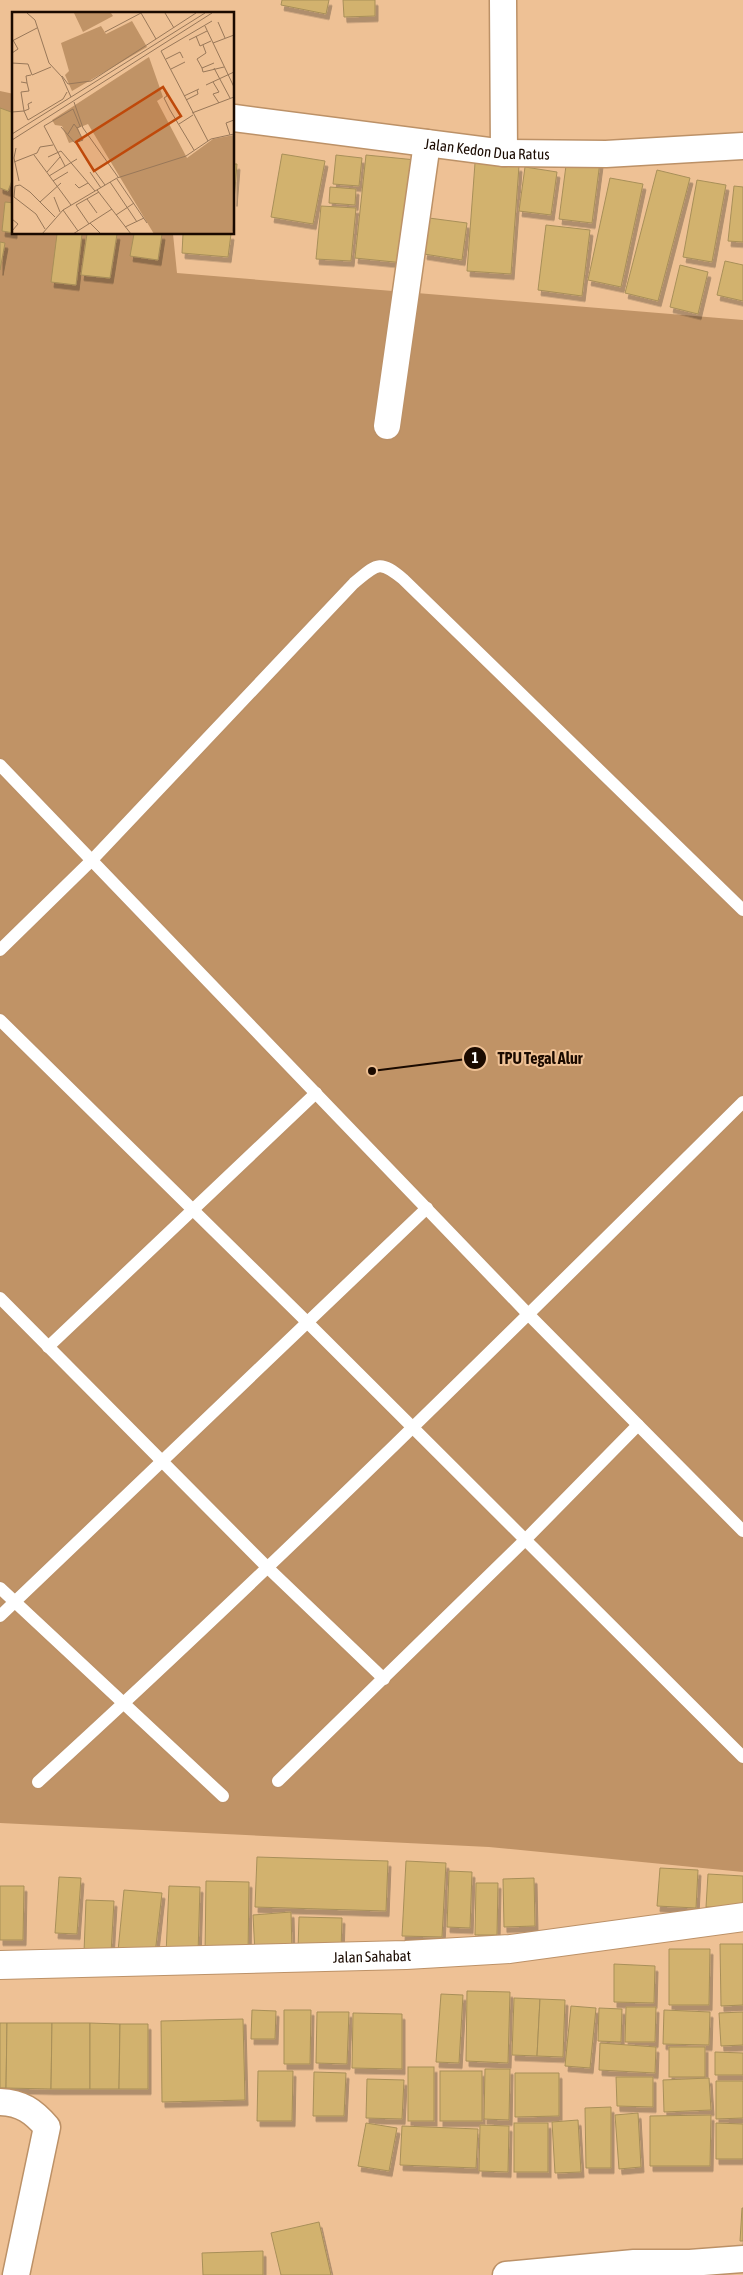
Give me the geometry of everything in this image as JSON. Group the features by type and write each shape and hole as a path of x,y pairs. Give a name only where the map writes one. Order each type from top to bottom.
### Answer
{"street":[{"path":"503,0 504,153"},
{"name":"Jalan Kedon Dua Ratus","path":"235,118 504,153 606,154 743,146"},
{"path":"387,426 427,143"},
{"name":"Jalan Sahabat","path":"0,1964 406,1955 501,1949 743,1917"},
{"path":"0,2102 11,2103 34,2112 47,2127 16,2275"},
{"path":"506,2275 634,2263 690,2263 743,2259"}],"lane":[{"path":"0,950 92,860 354,583 370,570 380,566 388,567 403,579 743,910"},
{"path":"0,765 529,1315 743,1531"},
{"path":"0,1020 307,1322 743,1757"},
{"path":"48,1347 316,1093"},
{"path":"38,1782 268,1568 413,1429 743,1102"},
{"path":"0,1616 426,1208"},
{"path":"0,1298 268,1568 384,1679"},
{"path":"278,1781 525,1540 638,1425"},
{"path":"0,1588 223,1796"}],"shaded area":[{"path":"0,91 12,94 12,235 173,235 177,273 743,320 743,1872 489,1847 0,1823"}],"building":[{"path":"282,0 329,0 326,14 281,5"},
{"path":"343,0 375,0 375,16 344,17"},
{"path":"0,108 12,112 12,180 8,191 0,188"},
{"path":"282,154 325,161 313,224 271,217"},
{"path":"336,155 362,158 359,186 333,184"},
{"path":"366,155 416,160 404,263 355,258"},
{"path":"567,158 600,162 592,223 559,219"},
{"path":"475,163 519,166 511,274 467,271"},
{"path":"235,164 237,164 235,189"},
{"path":"525,167 557,172 551,215 519,211"},
{"path":"657,170 690,178 658,301 625,293"},
{"path":"610,178 643,184 621,287 588,280"},
{"path":"697,180 726,185 712,262 683,257"},
{"path":"734,186 743,187 743,242 728,241"},
{"path":"330,187 356,189 355,205 329,203"},
{"path":"5,202 12,203 12,233 2,231"},
{"path":"321,206 356,208 351,261 316,259"},
{"path":"429,218 467,223 462,260 424,254"},
{"path":"546,225 590,230 582,296 538,290"},
{"path":"57,235 82,235 76,285 51,282"},
{"path":"87,235 117,235 110,278 81,275"},
{"path":"134,235 162,235 158,260 130,256"},
{"path":"183,235 231,235 228,257 182,253"},
{"path":"0,242 5,243 0,270"},
{"path":"725,261 743,265 743,301 717,295"},
{"path":"680,265 708,272 698,314 670,307"},
{"path":"257,1857 388,1861 386,1911 255,1907"},
{"path":"406,1861 446,1863 442,1937 402,1936"},
{"path":"660,1868 698,1870 696,1908 657,1906"},
{"path":"449,1871 472,1872 470,1928 447,1927"},
{"path":"708,1874 743,1876 743,1908 706,1907"},
{"path":"59,1877 81,1878 77,1934 55,1933"},
{"path":"534,1878 535,1926 504,1927 503,1879"},
{"path":"206,1881 249,1882 248,1956 205,1956"},
{"path":"476,1883 498,1883 497,1935 475,1935"},
{"path":"0,1886 24,1886 23,1940 0,1940"},
{"path":"169,1886 200,1887 198,1954 166,1954"},
{"path":"124,1890 162,1893 155,1954 118,1951"},
{"path":"86,1900 114,1901 111,1953 84,1952"},
{"path":"291,1912 292,1951 255,1953 253,1915"},
{"path":"299,1917 342,1918 341,1951 298,1950"},
{"path":"720,1944 743,1944 743,2005 721,2006"},
{"path":"669,1949 710,1949 709,2005 669,2005"},
{"path":"614,1964 655,1966 654,2003 614,2002"},
{"path":"467,1991 510,1992 508,2063 466,2061"},
{"path":"441,1994 463,1995 459,2063 436,2062"},
{"path":"514,1998 540,1999 537,2056 512,2055"},
{"path":"540,1999 565,2000 563,2057 537,2056"},
{"path":"571,2006 596,2008 590,2068 565,2066"},
{"path":"626,2007 656,2007 655,2042 625,2042"},
{"path":"599,2008 622,2009 621,2042 598,2041"},
{"path":"252,2010 276,2011 275,2039 251,2039"},
{"path":"284,2010 311,2010 310,2064 284,2064"},
{"path":"664,2010 710,2012 709,2045 663,2044"},
{"path":"317,2012 349,2012 347,2064 316,2063"},
{"path":"743,2012 743,2045 721,2046 719,2013"},
{"path":"353,2013 402,2014 402,2069 352,2068"},
{"path":"243,2019 245,2100 162,2102 161,2021"},
{"path":"0,2023 7,2023 6,2088 0,2088"},
{"path":"7,2023 52,2023 51,2089 6,2088"},
{"path":"52,2023 90,2023 90,2089 51,2089"},
{"path":"90,2023 120,2024 119,2089 90,2089"},
{"path":"120,2024 148,2024 148,2089 119,2089"},
{"path":"600,2043 656,2047 655,2073 599,2070"},
{"path":"669,2047 705,2047 705,2077 669,2077"},
{"path":"715,2052 743,2053 743,2075 715,2075"},
{"path":"408,2067 434,2067 434,2121 408,2121"},
{"path":"485,2069 510,2069 509,2120 484,2119"},
{"path":"258,2071 293,2071 292,2121 257,2121"},
{"path":"440,2071 482,2071 482,2121 440,2121"},
{"path":"314,2072 346,2073 344,2116 313,2116"},
{"path":"515,2073 559,2073 559,2116 515,2117"},
{"path":"616,2077 653,2077 653,2107 617,2106"},
{"path":"709,2078 711,2110 664,2112 663,2080"},
{"path":"367,2079 404,2080 402,2119 366,2118"},
{"path":"716,2081 743,2081 743,2118 716,2119"},
{"path":"611,2107 611,2168 586,2168 585,2108"},
{"path":"638,2113 641,2167 619,2169 615,2115"},
{"path":"711,2115 710,2166 650,2166 650,2116"},
{"path":"578,2120 581,2172 555,2173 552,2122"},
{"path":"366,2123 397,2128 389,2171 358,2166"},
{"path":"514,2123 548,2123 548,2172 514,2172"},
{"path":"716,2123 743,2124 743,2159 716,2159"},
{"path":"480,2125 509,2126 508,2172 479,2171"},
{"path":"402,2126 478,2129 476,2168 400,2165"},
{"path":"742,2208 743,2241 740,2241"},
{"path":"319,2222 331,2275 281,2275 271,2233"},
{"path":"263,2251 263,2275 203,2275 202,2253"}],"place":[{"name":"TPU Tegal Alur","path":"372,1071"}]}
